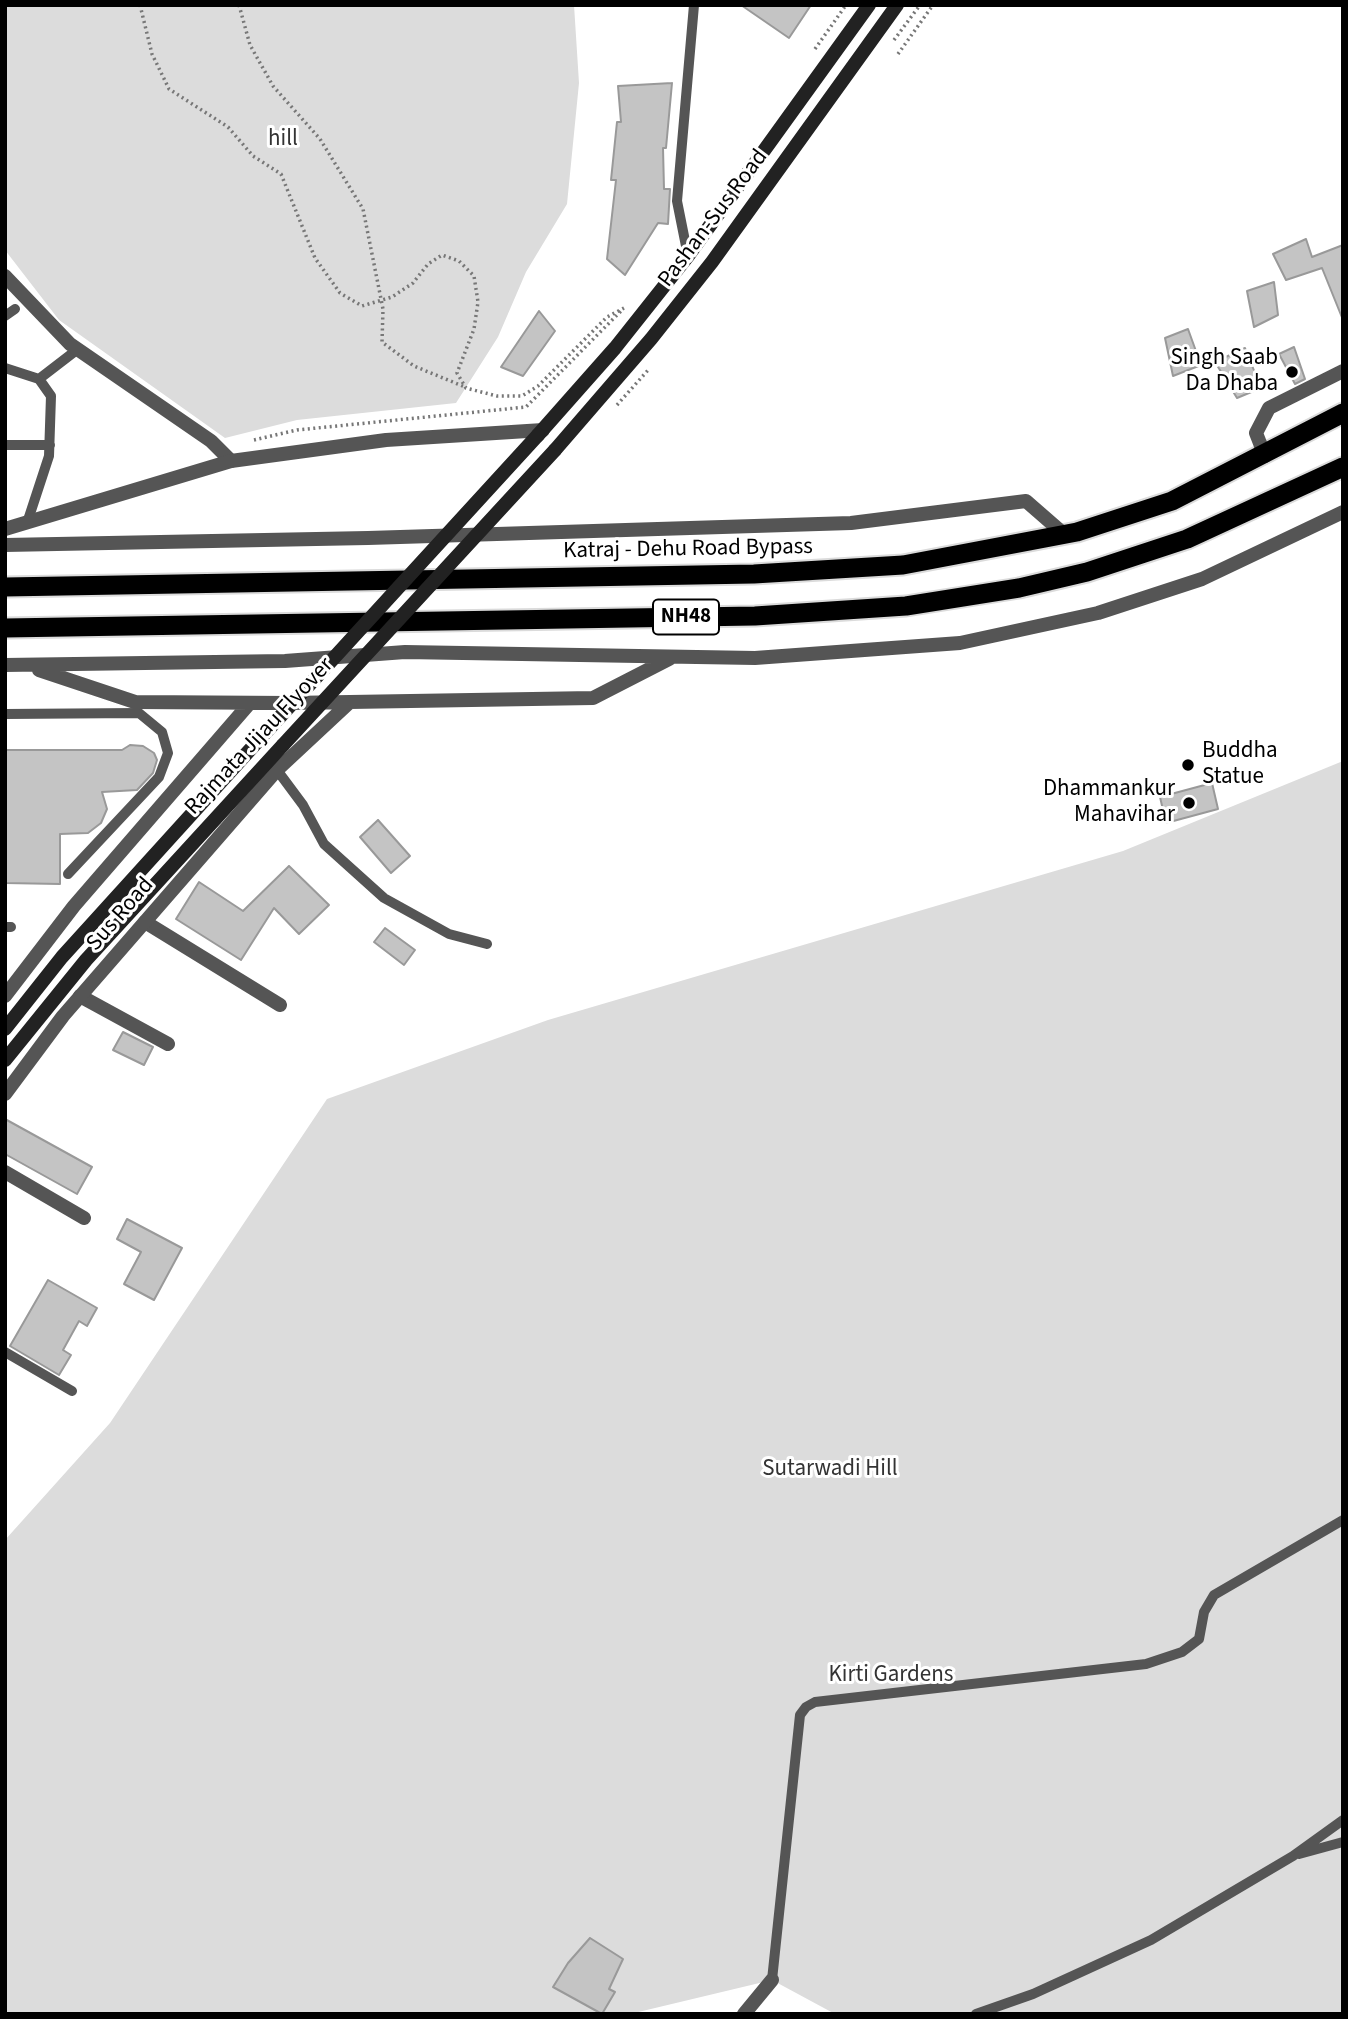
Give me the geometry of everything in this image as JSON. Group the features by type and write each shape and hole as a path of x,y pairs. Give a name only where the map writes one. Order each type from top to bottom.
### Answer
{"highway":[{"name":"Katraj - Dehu Road Bypass","path":"5,587 828,571 947,559 1065,535 1172,501 1265,456 1343,413"},
{"name":"NH48","path":"5,628 755,615 906,606 1019,588 1087,572 1187,539 1343,467"}],"main road":[{"name":"Pashan-Sus Road","path":"541,433 615,348 688,256 869,5"},
{"name":"Pashan-Sus Road","path":"555,450 651,339 712,262 897,5"},
{"name":"Rajmata Jijau Flyover","path":"5,1029 62,957 541,433"},
{"name":"Rajmata Jijau Flyover","path":"5,1060 86,960 555,450"}],"street":[{"path":"5,276 26,302 78,349 211,441 231,461"},
{"path":"1265,456 1256,433 1269,408 1343,371"},
{"path":"5,528 231,461 386,440 494,432 541,433"},
{"path":"5,545 381,538 851,523 1026,501 1065,535"},
{"path":"5,665 285,661 405,652 755,658 960,643 1098,613 1202,579 1343,512"},
{"path":"27,666 135,702 249,704 593,698 673,657"},
{"path":"277,770 350,702"},
{"name":"Sus Road","path":"5,996 74,906 249,704"},
{"name":"Sus Road","path":"5,1094 80,996 277,770"},
{"path":"145,922 281,1005"},
{"path":"80,996 169,1044"},
{"path":"5,1172 84,1218"},
{"path":"744,2014 772,1980"}],"lane":[{"path":"688,256 677,201 694,5"},
{"path":"5,316 15,309"},
{"path":"39,379 78,349"},
{"path":"5,368 39,379 51,396 49,456 28,520"},
{"path":"5,445 50,445"},
{"path":"5,714 139,713 162,732 168,753 159,777 68,874"},
{"path":"277,770 303,805 324,844 384,898 449,934 487,944"},
{"path":"5,1352 72,1391"},
{"path":"772,1980 800,1715 806,1707 815,1702 1146,1664 1182,1652 1199,1639 1204,1612 1213,1595 1343,1520"},
{"path":"976,2014 1033,1994 1151,1940 1293,1856 1343,1820"},
{"path":"1293,1856 1343,1842"}],"path":[{"path":"140,5 152,54 170,89 228,127 253,156 281,174 315,258 340,293 362,306 392,297 413,283 428,264 442,255 459,261 474,276 478,303 474,329 457,373 466,388"},
{"path":"239,5 250,45 273,86 320,139 363,209 380,300 383,342 414,366 466,388 497,396 522,396 538,386 607,317 624,308"},
{"path":"815,50 846,5"},
{"path":"898,54 933,5"},
{"path":"252,440 297,430 526,407 632,297"}],"green space":[{"name":"hill","path":"5,5 574,5 579,83 567,204 526,272 498,337 456,403 297,420 225,438 59,320 5,250"},
{"name":"Sutarwadi Hill","path":"1343,761 1343,2014 835,2014 772,1980 630,2014 5,2014 5,1540 110,1423 327,1099 548,1020 1123,851"}],"building":[{"path":"741,5 811,5 789,38"},
{"path":"672,83 666,148 663,148 664,189 670,189 668,224 658,223 625,275 607,259 616,180 611,180 617,122 621,122 618,86"},
{"path":"1306,239 1312,257 1343,245 1343,320 1322,268 1286,280 1273,254"},
{"path":"1274,282 1278,315 1254,327 1247,291"},
{"path":"539,311 555,331 523,376 501,367"},
{"path":"1188,329 1201,365 1173,376 1165,338"},
{"path":"1294,347 1305,379 1295,384 1279,354"},
{"path":"1245,348 1261,388 1237,398 1215,362"},
{"path":"130,745 143,746 154,753 157,760 153,773 137,790 102,792 107,809 101,823 88,833 60,834 60,884 5,883 5,750 122,750"},
{"name":"Dhammankur Mahavihar","path":"1212,783 1218,809 1166,823 1160,797"},
{"path":"378,820 410,856 391,873 360,837"},
{"path":"289,866 329,905 299,934 274,908 241,960 176,919 199,882 243,911"},
{"path":"385,928 415,950 404,965 374,942"},
{"path":"123,1032 153,1047 144,1065 113,1050"},
{"path":"5,1119 92,1167 77,1194 5,1154"},
{"path":"127,1219 182,1248 154,1300 124,1284 141,1252 117,1239"},
{"path":"48,1280 97,1308 87,1326 79,1321 63,1350 71,1355 59,1375 10,1346"},
{"path":"590,1938 623,1959 609,1989 615,1992 602,2014 553,1987 568,1963"}],"place":[{"name":"Singh Saab Da Dhaba","path":"1292,372"},
{"name":"Buddha Statue","path":"1188,765"},
{"name":"Dhammankur Mahavihar","path":"1189,803"}],"park label":[{"name":"Kirti Gardens","path":"891,1676"}]}
